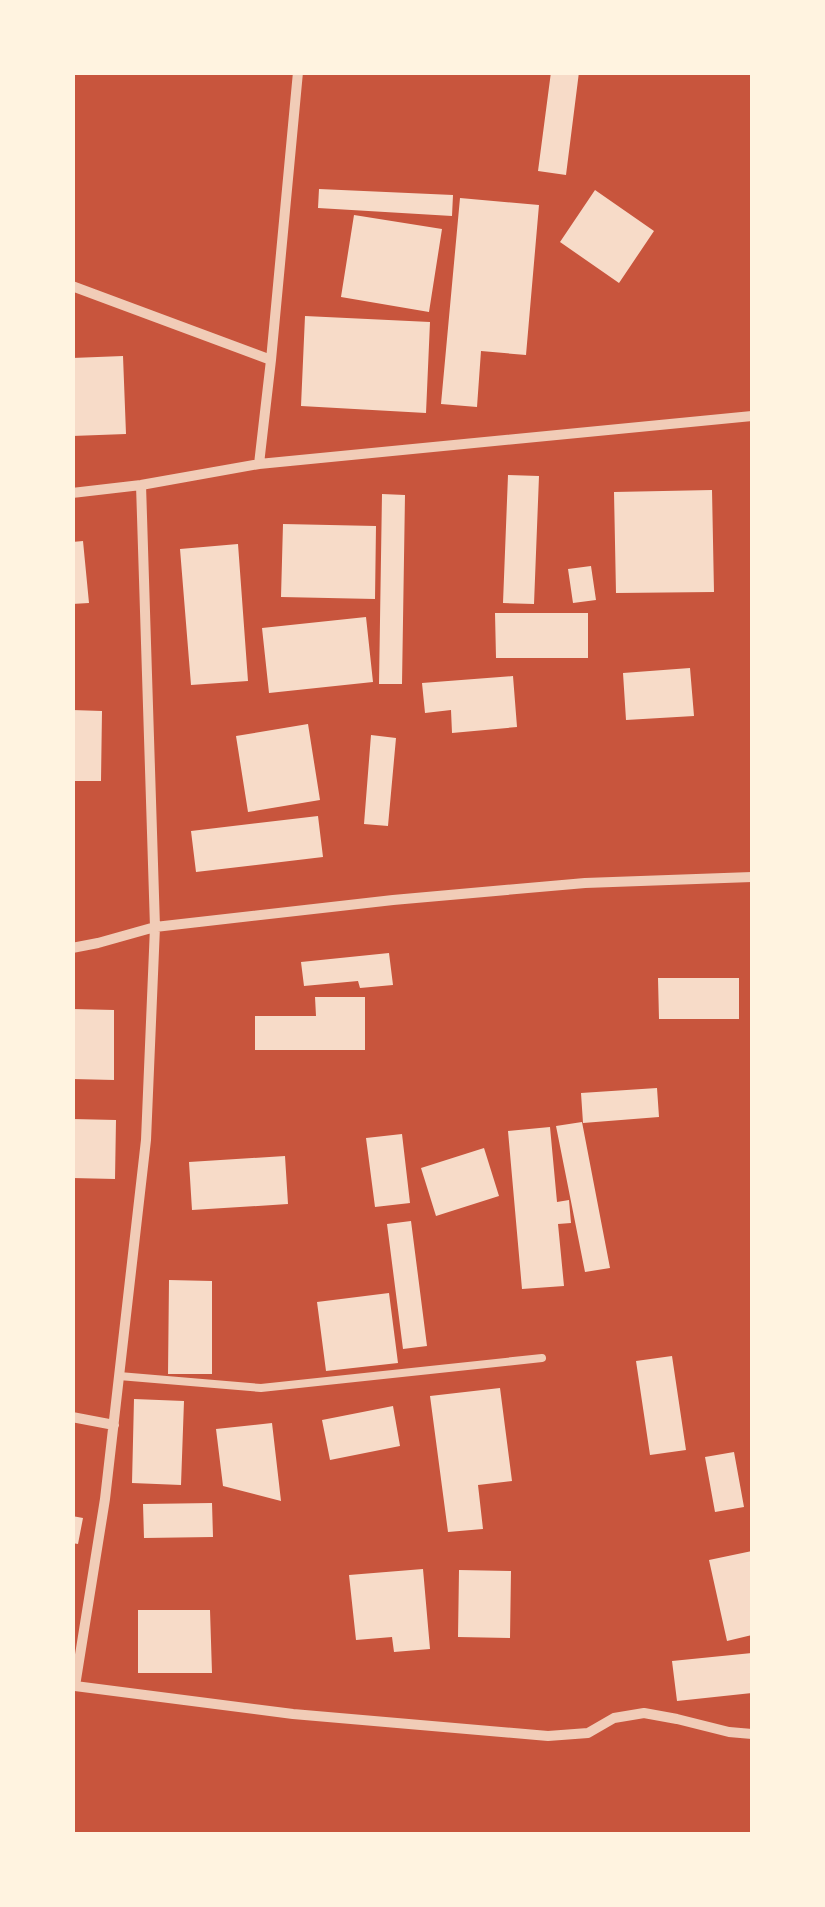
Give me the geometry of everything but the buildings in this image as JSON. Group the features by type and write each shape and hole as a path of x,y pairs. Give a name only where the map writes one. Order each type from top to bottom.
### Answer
{"street":[{"path":"258,464 298,72"},
{"path":"72,286 271,360"},
{"path":"72,493 258,464 752,416"},
{"path":"141,484 155,928 146,1140 105,1499 74,1686 293,1714 529,1735 588,1733 614,1718 644,1713 752,1734"},
{"path":"72,948 155,928 393,900 585,883 752,877"},
{"path":"72,1417 114,1425"}],"lane":[{"path":"119,1376 261,1388 542,1358"}]}
